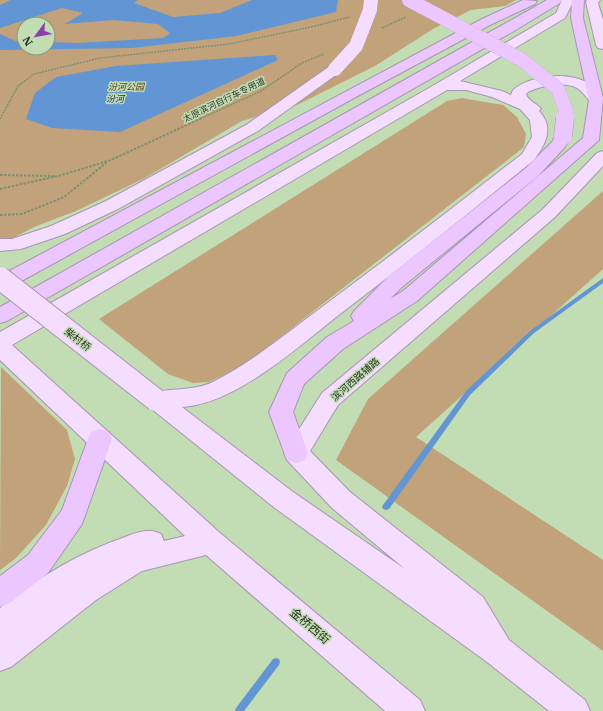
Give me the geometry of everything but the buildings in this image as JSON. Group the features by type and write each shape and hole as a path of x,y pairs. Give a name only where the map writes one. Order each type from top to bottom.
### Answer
{"highway":[{"path":"296,453 281,412 295,379 335,343 395,282 532,172 559,144 563,136 566,111 558,89 522,60 409,0"},
{"path":"0,284 486,22 532,0"},
{"path":"0,316 390,96 556,0"},
{"path":"335,343 410,296 591,140 596,100 578,18 578,0"},
{"path":"348,96 370,74 494,4"},
{"path":"0,593 38,564 73,516 100,439"}],"main road":[{"path":"0,245 14,245 58,230 112,205 252,128 335,69 356,46 370,10 371,0"},
{"path":"0,342 444,85 561,15 568,0"},
{"path":"594,0 592,2 603,45"},
{"path":"156,400 189,398 219,389 252,370 380,274 528,157 540,137 536,111 520,99 518,93 521,89 533,84 565,81 583,85 596,100"},
{"path":"390,96 431,85 466,86 497,94 525,106 538,119"},
{"name":"滨河西路辅路","path":"296,453 330,399 549,213 603,156"},
{"name":"柴村桥","path":"0,278 284,500 498,651"},
{"path":"0,347 100,439"},
{"name":"金桥西街","path":"100,439 210,542 409,711"},
{"path":"296,453 340,500 472,606 498,651 574,711"},
{"path":"0,627 23,608 59,584 112,553 150,543 210,542"},
{"path":"0,656 86,590 136,560 210,542"}],"path":[{"path":"0,119 18,86 34,74 100,58 229,44 311,27 353,16"},
{"path":"381,28 409,16"},
{"name":"太原滨河自行车专用道","path":"0,189 62,175 108,161 261,91 302,63 324,54"},
{"path":"0,216 22,214 64,197 108,161"},
{"path":"0,175 62,175"}],"green space":[{"name":"汾河公园","path":"0,0 516,0 505,6 471,10 433,29 375,66 299,104 242,121 145,178 76,211 34,227 0,245"},
{"path":"462,98 503,105 517,117 526,134 524,147 243,366 209,382 193,383 168,374 99,319 447,101"},
{"path":"603,191 603,269 416,437 603,560 603,651 336,460 368,399"},
{"path":"1,367 67,430 75,459 67,486 46,525 15,559 0,570"}],"water":[{"path":"11,0 138,0 134,3 173,17 220,13 252,0 338,0 336,12 236,36 132,48 56,49 56,42 77,43 163,38 170,33 158,24 113,20 65,24 83,13 62,8 37,16 16,16 16,23 0,28 0,5"},
{"path":"0,34 16,41 16,50 0,50"},
{"name":"汾河","path":"275,55 278,60 120,132 52,128 26,119 35,93 56,77 116,66"}],"waterway":[{"path":"386,507 468,393 532,332 603,280"},
{"path":"239,711 276,662"}]}
